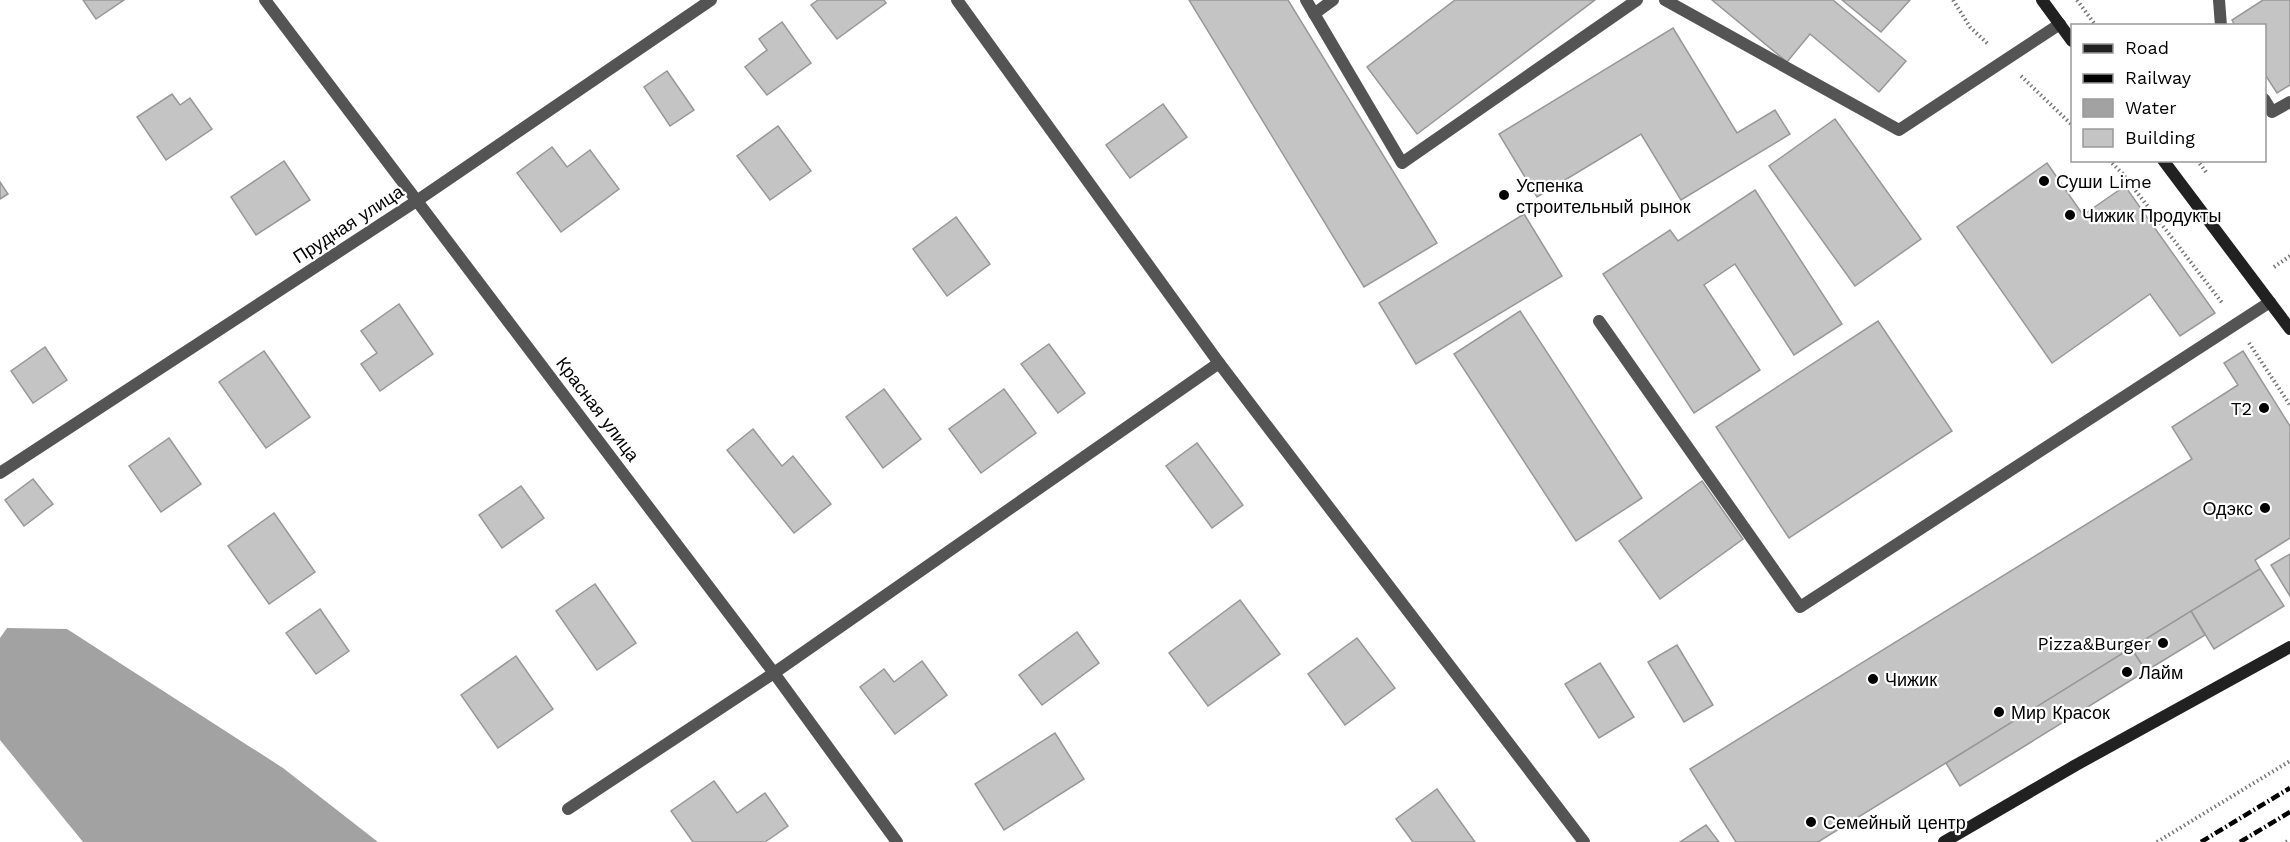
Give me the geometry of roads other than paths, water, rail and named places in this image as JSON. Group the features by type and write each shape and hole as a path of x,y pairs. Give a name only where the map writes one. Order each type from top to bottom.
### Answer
{"street":[{"name":"Красная улица","path":"265,0 774,673 897,842"},
{"name":"Прудная улица","path":"0,472 418,200 711,0"},
{"path":"957,0 1219,363 1584,842"},
{"path":"1306,0 1402,163 1637,0"},
{"path":"1314,14 1333,0"},
{"path":"1665,0 1899,130 2060,24"},
{"path":"2042,0 2071,38"},
{"path":"2219,0 2221,24"},
{"path":"2266,101 2272,112 2290,102"},
{"path":"2165,162 2290,328"},
{"path":"1599,321 1800,607 2270,302"},
{"path":"568,809 774,673 1219,363"},
{"path":"1944,842 2076,765 2290,647"}],"water":[{"path":"7,628 67,629 283,768 378,842 83,842 0,740 0,638"}],"railway":[{"path":"2201,842 2290,788"},
{"path":"2240,842 2290,812"}],"place":[{"name":"Суши Lime","path":"2044,181"},
{"name":"Успенка строительный рынок","path":"1504,195"},
{"name":"Чижик Продукты","path":"2070,215"},
{"name":"T2","path":"2264,408"},
{"name":"Одэкс","path":"2265,508"},
{"name":"Pizza&Burger","path":"2163,643"},
{"name":"Лайм","path":"2127,672"},
{"name":"Чижик","path":"1873,679"},
{"name":"Мир Красок","path":"1999,712"},
{"name":"Семейный центр","path":"1811,822"}]}
